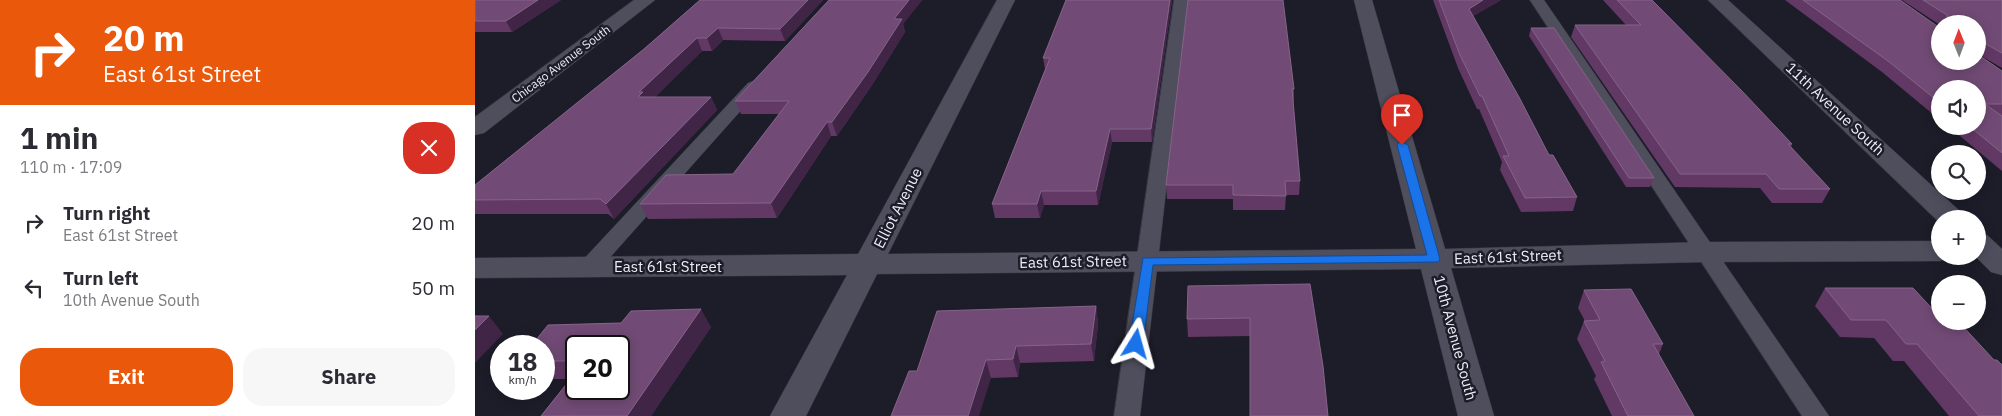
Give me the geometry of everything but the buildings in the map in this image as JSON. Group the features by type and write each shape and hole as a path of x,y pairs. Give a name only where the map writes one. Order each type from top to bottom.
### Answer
{"street":[{"name":"Chicago Avenue South","path":"475,128 646,0"},
{"name":"Elliot Avenue","path":"788,416 1007,0"},
{"name":"10th Avenue South","path":"1363,0 1476,416"},
{"name":"11th Avenue South","path":"1717,0 1942,210"},
{"name":"East 61st Street","path":"475,268 1434,259 1706,252 1931,251"}],"lane":[{"path":"1127,416 1181,0"},
{"path":"1537,0 1816,416"},
{"path":"589,268 767,72"}],"route":[{"path":"1136,344 1147,261 1434,259 1402,145"}]}
